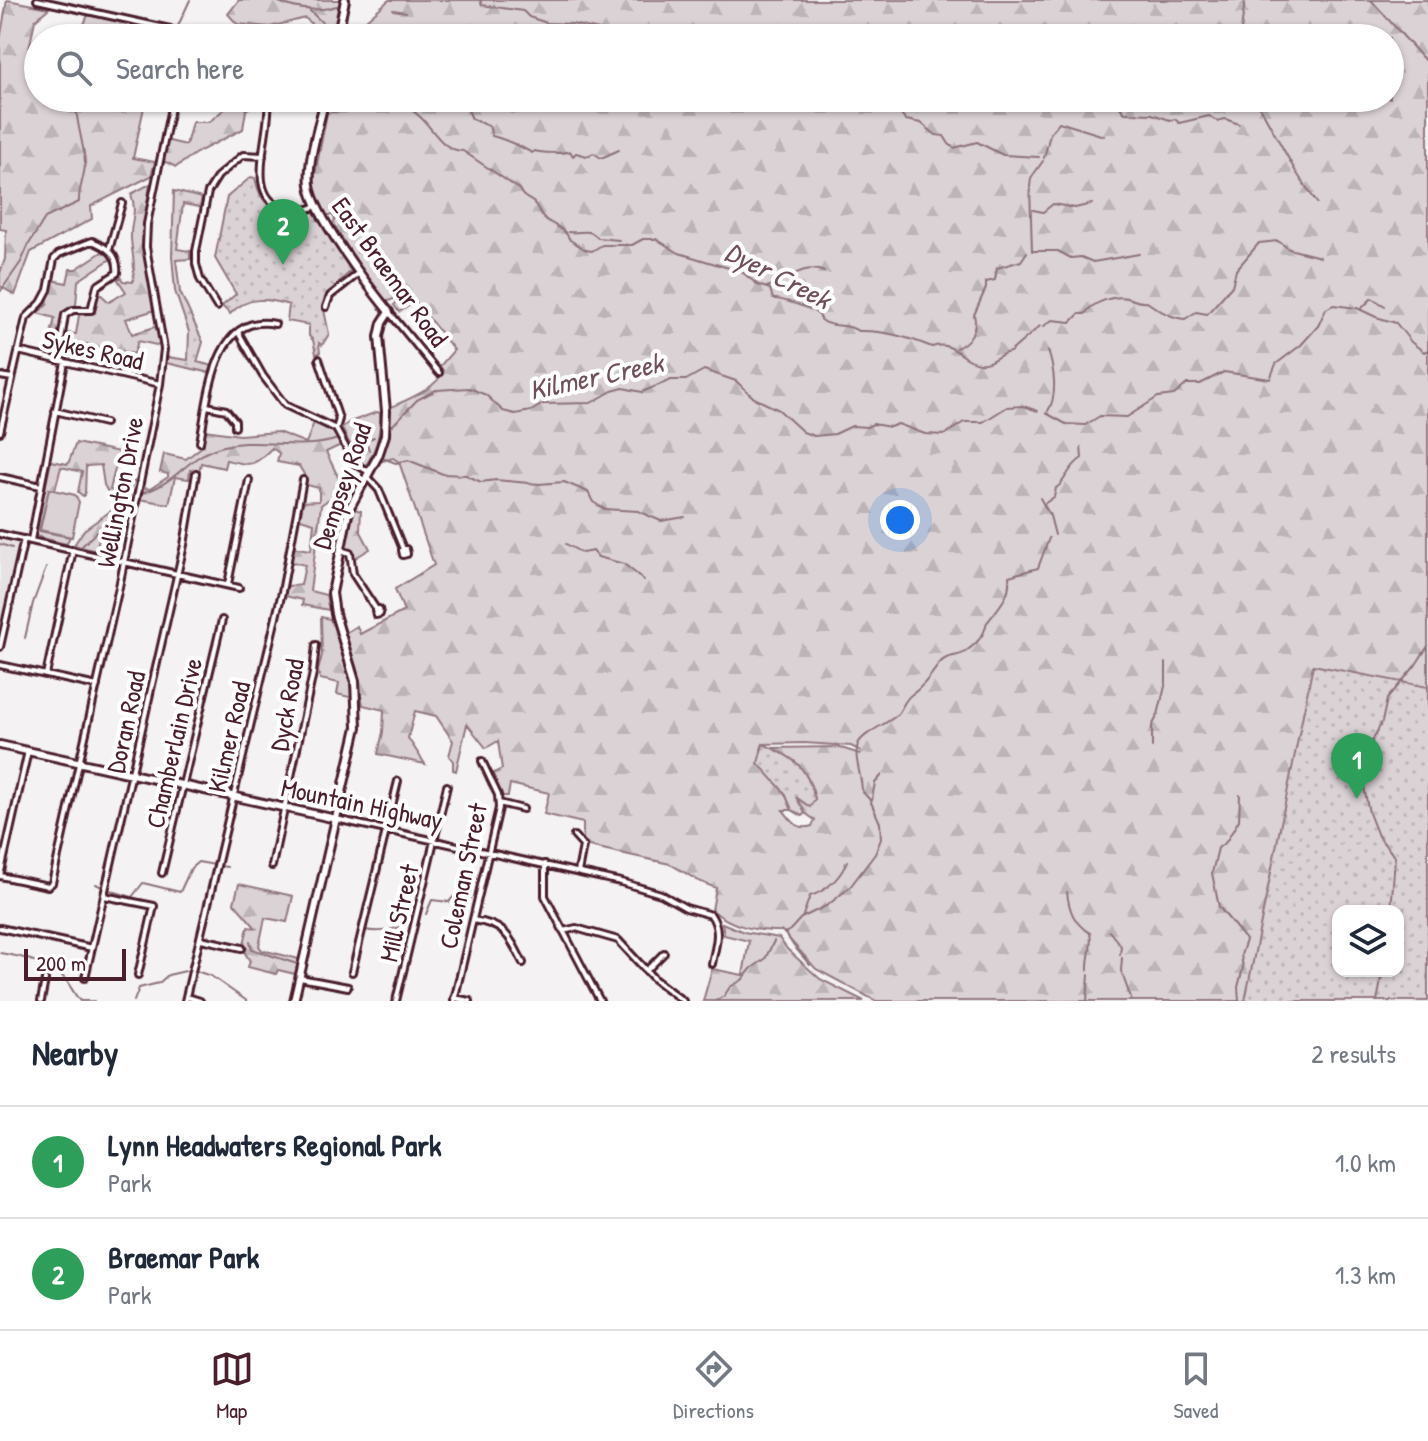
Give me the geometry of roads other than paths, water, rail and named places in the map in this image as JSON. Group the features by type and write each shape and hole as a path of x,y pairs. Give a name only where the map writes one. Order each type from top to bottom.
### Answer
{"street":[{"path":"37,0 147,24"},
{"path":"340,24 345,0"},
{"name":"Wellington Drive","path":"0,876 50,886 80,763 160,384 164,349 146,247 147,224 170,112"},
{"path":"270,112 260,177 262,190 279,207 298,211 316,206"},
{"name":"East Braemar Road","path":"322,112 309,176 316,206 359,273 439,373"},
{"path":"217,307 200,279 196,264 208,192 218,176 243,155 263,156"},
{"path":"109,250 122,203"},
{"path":"0,432 26,318 41,303 48,290 54,259 87,241 107,247 116,260 117,273 97,286 91,310 73,310 65,315 58,360"},
{"path":"326,307 330,296 359,273"},
{"name":"Dempsey Road","path":"294,1001 355,738 355,681 333,608 333,585 349,509 381,448 386,429 379,337 382,323 389,312"},
{"path":"200,442 221,354 238,332 259,321 275,324"},
{"path":"238,332 263,376 285,405 336,429 354,463 379,490 403,549"},
{"name":"Sykes Road","path":"18,351 160,384"},
{"path":"319,359 339,419 336,429"},
{"path":"0,647 41,486 65,362"},
{"path":"0,376 12,378"},
{"path":"207,406 226,410 235,421 235,427"},
{"path":"55,411 105,423"},
{"name":"Doran Road","path":"85,978 133,774 196,473"},
{"path":"0,477 41,486"},
{"path":"228,584 249,480"},
{"name":"Kilmer Road","path":"186,999 282,592 303,480"},
{"path":"0,534 239,588"},
{"path":"46,675 73,550"},
{"path":"339,550 350,553 353,574 376,609"},
{"name":"Chamberlain Drive","path":"162,873 222,620"},
{"name":"Dyck Road","path":"272,866 287,808 316,645"},
{"path":"0,665 97,686"},
{"name":"Mountain Highway","path":"0,745 545,864 661,894 686,908 711,915 718,932 712,964"},
{"path":"0,876 28,751"},
{"name":"Coleman Street","path":"454,999 499,803 482,761"},
{"path":"352,972 398,781"},
{"name":"Mill Street","path":"396,1001 447,786"},
{"path":"499,803 523,809"},
{"path":"574,836 583,846 578,872"},
{"path":"545,864 545,896 600,1001"},
{"path":"104,896 154,906 138,975"},
{"path":"473,920 493,924 504,931 523,963"},
{"path":"0,928 92,948"},
{"path":"563,931 576,928 612,937 625,945 646,971 679,1000"},
{"path":"201,939 242,948"},
{"path":"646,971 664,953"},
{"path":"300,978 348,987"},
{"path":"41,1001 45,980"},
{"path":"186,999 200,1001"},
{"path":"454,999 470,1001"}],"waterway":[{"path":"179,24 190,0"},
{"path":"275,0 305,9 337,6"},
{"path":"480,0 482,5 523,11 529,17 547,23 572,24"},
{"path":"1242,24 1245,0"},
{"path":"1371,0 1392,24"},
{"path":"309,10 324,24"},
{"path":"393,10 406,12"},
{"path":"1404,37 1428,64"},
{"path":"0,292 45,218 79,202 85,163 77,112"},
{"name":"Dyer Creek","path":"414,112 443,143 463,151 519,189 545,219 586,250 592,251 602,245 632,245 643,239 656,239 679,253 742,272 758,285 770,289 773,299 810,310 826,323 858,331 896,335 932,347 946,346 979,363 1010,352 1040,326"},
{"path":"469,112 472,119 489,126 492,136 532,153 570,151 573,156 576,153 587,156 594,153 601,158 619,150"},
{"path":"899,112 906,120 921,123 936,135 944,136 954,148 977,142 1003,155 1039,157"},
{"path":"1124,112 1152,114 1175,119 1179,123 1209,116 1217,121 1225,119 1239,124"},
{"path":"1263,112 1317,203"},
{"path":"1044,158 1050,134 1059,122 1104,136"},
{"path":"1043,161 1031,178 1032,251 1058,251 1071,258 1081,257 1093,262 1139,254"},
{"path":"1033,210 1043,212 1053,204 1075,208 1092,204"},
{"path":"568,232 588,232 598,238 619,240"},
{"path":"1044,326 1052,320 1071,322 1098,303 1116,298 1147,302 1165,313 1185,319 1196,312 1207,314 1232,286 1236,270 1259,243 1278,241 1289,249 1320,257"},
{"path":"956,348 968,339 973,330 974,315 986,282 995,280 997,268 1021,261 1027,252"},
{"path":"767,287 809,269 824,272"},
{"path":"1361,309 1372,298 1385,306"},
{"name":"Kilmer Creek","path":"1046,413 1066,424 1085,425 1100,416 1127,417 1158,397 1174,395 1187,384 1200,384 1224,372 1270,379 1276,364 1301,345 1318,326 1326,309 1333,305 1357,308 1396,323 1411,342 1424,352 1428,350"},
{"path":"1048,351 1054,381 1048,411"},
{"name":"Kilmer Creek","path":"392,426 417,400 436,390 469,388 486,395 503,411 515,414 531,411 543,404 591,403 623,388 642,392 671,380 686,380 704,370 736,381 754,398 779,410 803,432 814,436 873,424 890,427 898,424 925,434 944,435 964,422 983,422 1007,407 1023,406 1038,411"},
{"name":"Kilmer Creek","path":"353,441 364,442 374,437"},
{"name":"Kilmer Creek","path":"140,493 170,480 195,459 214,449 244,443 307,444 338,439"},
{"path":"366,441 369,450"},
{"path":"1044,504 1054,497 1056,488 1082,458 1081,447"},
{"path":"382,458 396,463 408,460 443,474 466,475 481,482 564,482 588,492 593,502 604,509 638,511 661,521 685,517"},
{"name":"Kilmer Creek","path":"82,546 134,495"},
{"path":"1040,498 1050,516 1055,535"},
{"path":"785,933 801,918 828,905 850,887 875,854 881,839 880,823 870,800 862,791 858,744 897,715 907,699 942,661 962,654 977,642 1004,599 1009,576 1038,568 1049,538"},
{"path":"0,544 12,548"},
{"path":"566,544 582,553 593,551 598,557 624,564 644,580"},
{"name":"Kilmer Creek","path":"25,638 46,568"},
{"path":"1391,905 1395,857 1378,836 1369,813 1363,782 1365,762 1382,722 1387,699 1428,646"},
{"path":"1152,747 1152,726 1166,682 1166,663"},
{"path":"871,803 875,783 882,775"},
{"path":"1239,1001 1238,987 1243,968 1241,955 1246,940 1219,907 1212,873 1218,848 1226,842 1239,820 1240,795"},
{"path":"802,918 810,896 833,883 847,861"},
{"path":"109,890 132,897 143,883 180,892 191,868 198,862 215,865"},
{"path":"220,866 227,867"},
{"path":"96,884 104,888"},
{"path":"1067,892 1073,916 1090,933 1088,970"},
{"path":"426,914 432,900 449,902 455,895 471,898"},
{"path":"365,930 390,930 412,920"},
{"path":"1109,931 1121,946 1120,954"},
{"path":"785,932 810,965"},
{"path":"250,941 252,949 297,964"},
{"path":"715,1001 765,959 774,941"},
{"path":"0,953 47,966 64,977 80,1001 94,1001"},
{"path":"1122,958 1121,971 1132,1001"},
{"path":"134,1001 139,988 159,983 168,975 190,970"},
{"path":"196,971 211,976 247,1001"},
{"path":"1087,1001 1089,975"},
{"path":"1377,1001 1382,977"}],"place":[{"name":"Braemar Park","path":"283,265"},
{"name":"Lynn Headwaters Regional Park","path":"1357,799"}]}
